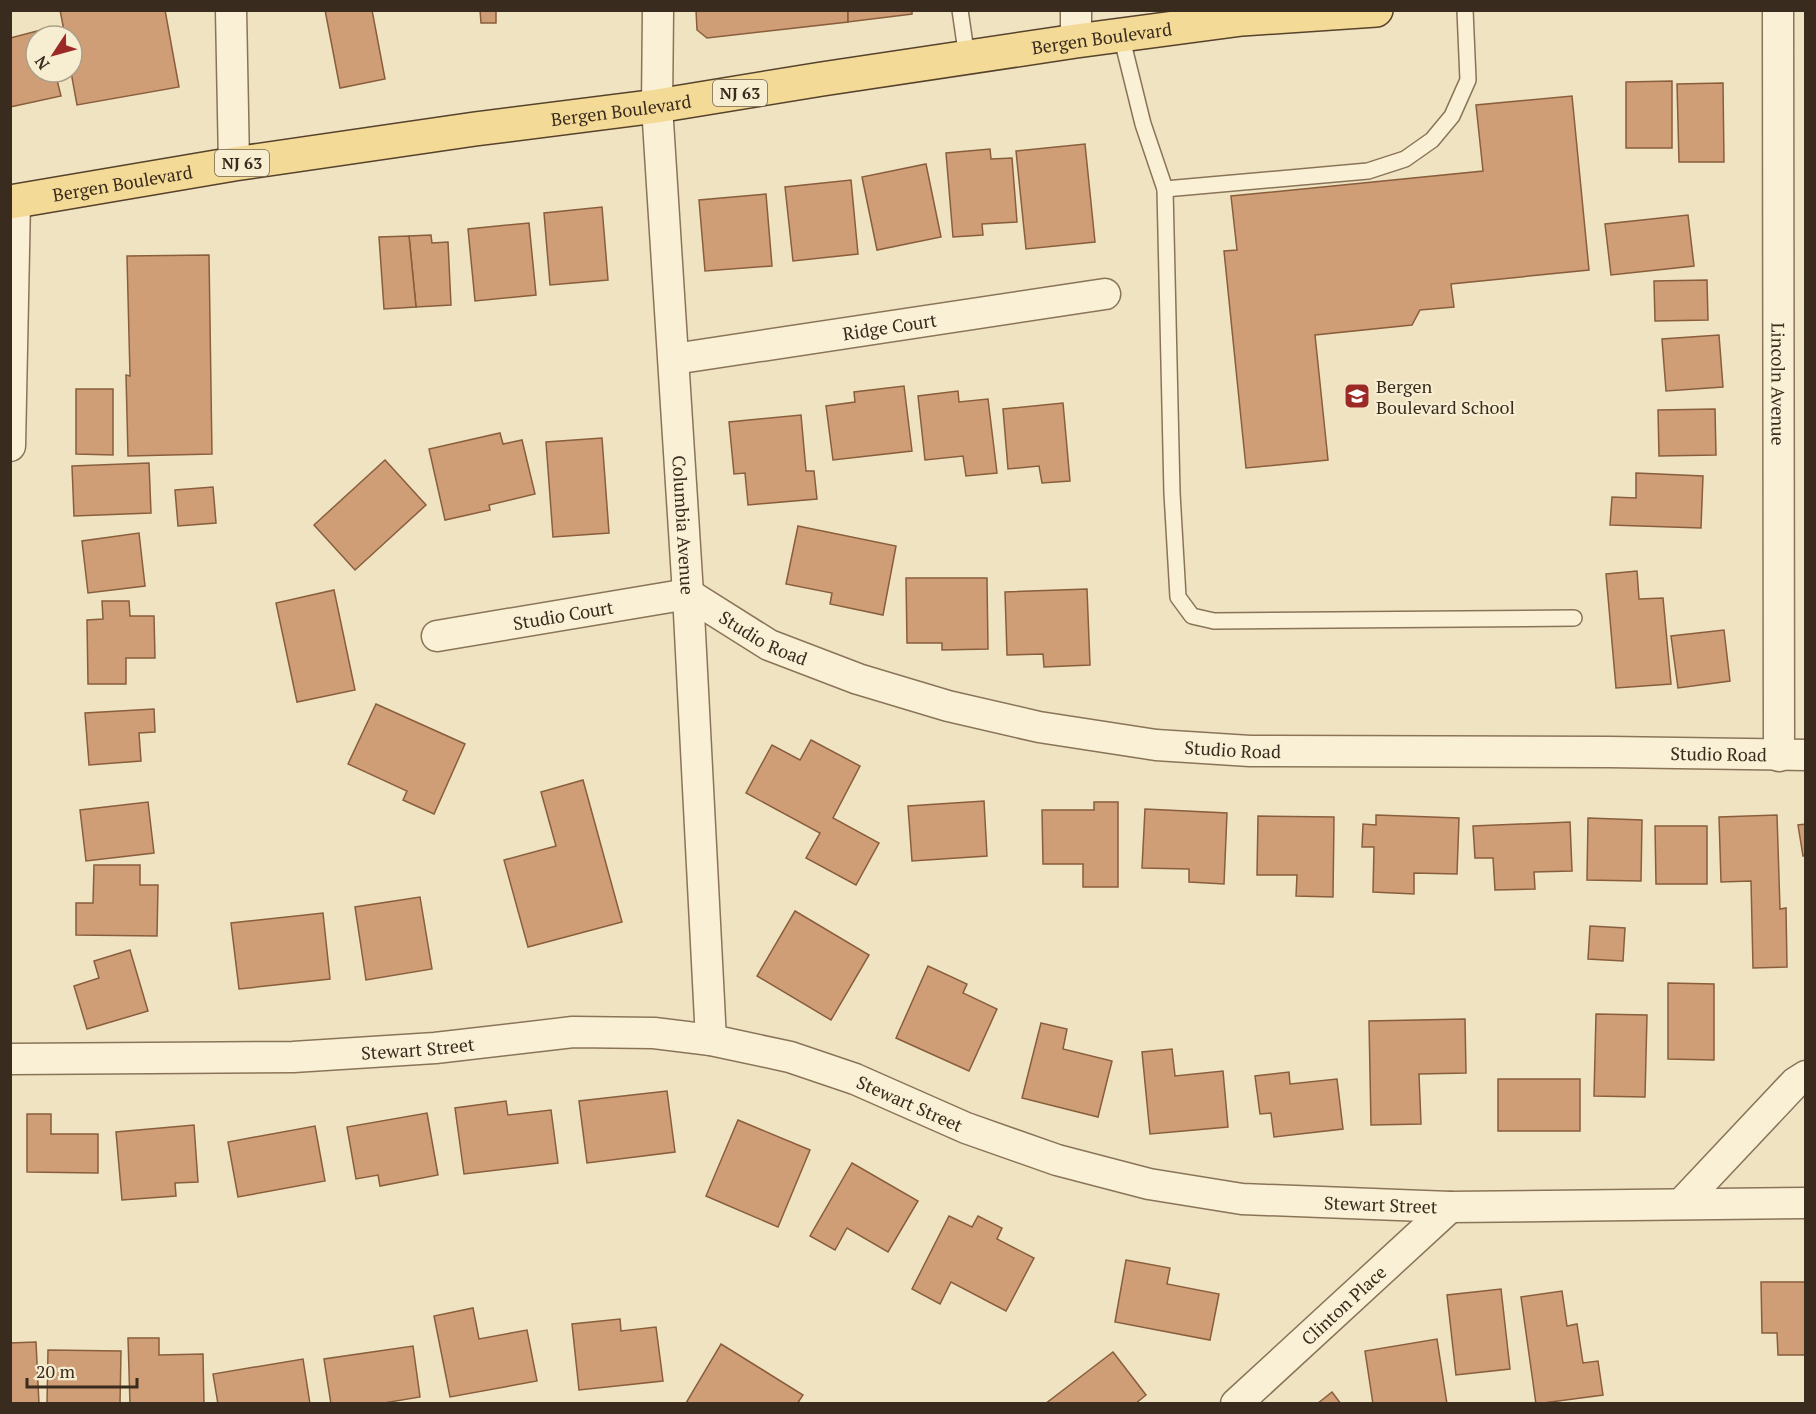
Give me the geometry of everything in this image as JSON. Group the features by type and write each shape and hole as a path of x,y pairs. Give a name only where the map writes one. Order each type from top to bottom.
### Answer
{"main road":[{"name":"Bergen Boulevard","path":"13,201 234,164 475,129 657,106 967,58 1076,26 1121,35 1242,19 1376,10"}],"street":[{"path":"231,10 234,164"},
{"name":"Columbia Avenue","path":"658,10 657,106 688,594 711,1040"},
{"name":"Lincoln Avenue","path":"1778,10 1792,755"},
{"path":"10,446 13,201"},
{"name":"Ridge Court","path":"674,359 1106,294"},
{"name":"Studio Road","path":"688,594 769,645 858,679 948,706 1039,727 1156,745 1250,751 1792,755"},
{"name":"Studio Court","path":"436,636 688,594"},
{"name":"Stewart Street","path":"10,1059 293,1057 435,1048 573,1032 654,1033 711,1040 790,1057 855,1079 966,1128 1057,1160 1149,1184 1242,1199 1450,1207 1806,1203"},
{"path":"1682,1203 1795,1083 1806,1076"},
{"name":"Clinton Place","path":"1236,1404 1450,1207"}],"lane":[{"path":"960,10 967,58"},
{"path":"1165,189 1368,171 1405,159 1432,140 1452,116 1468,80 1465,10"},
{"path":"1121,35 1143,124 1165,189 1172,493 1178,597 1192,616 1214,621 1574,618"}],"building":[{"path":"60,10 165,10 179,87 77,105 73,84 84,84 84,24 63,24"},
{"path":"325,10 372,10 385,79 340,88"},
{"path":"480,10 496,10 496,23 481,23"},
{"path":"696,10 848,10 848,22 707,38 697,30"},
{"path":"848,10 912,10 912,14 848,22"},
{"path":"24,34 24,84 58,84 61,96 10,107 10,38"},
{"path":"1672,81 1672,148 1626,148 1626,82"},
{"path":"1723,83 1724,162 1679,162 1677,84"},
{"path":"1572,96 1589,270 1451,284 1454,307 1420,310 1412,325 1315,335 1328,460 1246,468 1224,251 1237,250 1231,196 1483,171 1476,105"},
{"path":"1085,144 1095,242 1026,249 1016,151"},
{"path":"990,149 991,159 1012,158 1017,222 982,224 983,235 953,237 946,153"},
{"path":"926,164 941,237 877,250 862,177"},
{"path":"851,180 858,254 793,261 785,187"},
{"path":"766,194 772,266 705,271 699,200"},
{"path":"602,207 608,280 550,285 544,213"},
{"path":"1688,215 1694,266 1611,275 1605,224"},
{"path":"529,223 536,295 475,301 468,229"},
{"path":"431,235 432,243 448,242 451,305 416,307 409,236"},
{"path":"409,236 416,307 384,309 379,237"},
{"path":"209,255 212,454 128,456 126,375 130,376 127,256"},
{"path":"1707,280 1708,320 1655,321 1654,281"},
{"path":"1719,335 1723,387 1666,391 1662,339"},
{"path":"904,386 912,451 833,460 826,406 855,402 854,392"},
{"path":"76,389 113,389 113,455 76,454"},
{"path":"958,391 959,402 988,399 997,473 966,476 963,456 925,460 918,396"},
{"path":"1063,403 1070,481 1042,483 1039,466 1008,469 1003,409"},
{"path":"1715,409 1716,455 1659,456 1658,410"},
{"path":"801,415 806,471 814,471 817,499 748,505 745,473 734,474 729,422"},
{"path":"500,433 503,444 522,440 535,494 489,505 490,510 445,520 429,449"},
{"path":"602,438 609,533 553,537 546,442"},
{"path":"385,460 426,505 355,570 314,525"},
{"path":"149,463 151,513 74,516 72,466"},
{"path":"1636,473 1703,476 1701,528 1610,525 1612,497 1636,498"},
{"path":"213,487 216,523 178,526 175,490"},
{"path":"798,526 896,546 883,615 830,604 832,593 786,584"},
{"path":"139,533 145,586 88,593 82,541"},
{"path":"1637,571 1639,599 1663,598 1671,684 1616,688 1606,574"},
{"path":"906,578 987,578 988,649 942,650 942,643 907,643"},
{"path":"1087,589 1090,665 1044,667 1043,654 1007,655 1005,592"},
{"path":"334,590 355,690 297,702 276,603"},
{"path":"102,601 129,601 130,616 154,616 155,658 126,658 126,684 88,684 87,620 103,619"},
{"path":"1724,630 1730,681 1678,688 1671,636"},
{"path":"376,704 465,744 434,814 403,800 407,791 348,764"},
{"path":"154,709 155,732 139,733 141,761 89,765 85,713"},
{"path":"811,740 860,766 833,818 879,843 856,885 806,858 820,833 746,793 772,745 800,760"},
{"path":"583,780 622,922 528,947 504,860 556,846 541,792"},
{"path":"984,801 987,856 912,861 908,806"},
{"path":"148,802 154,853 86,861 80,810"},
{"path":"1094,802 1118,802 1118,887 1083,887 1083,864 1043,864 1042,810 1094,810"},
{"path":"1145,809 1227,813 1224,884 1189,882 1189,869 1142,868"},
{"path":"1376,815 1459,818 1457,874 1414,873 1414,894 1373,892 1374,847 1362,847 1363,824 1376,825"},
{"path":"1777,815 1780,909 1786,908 1787,967 1753,968 1751,881 1721,882 1719,817"},
{"path":"1258,816 1334,817 1333,897 1296,896 1297,875 1257,875"},
{"path":"1588,818 1642,820 1641,881 1587,880"},
{"path":"1570,822 1572,871 1534,872 1535,889 1495,890 1493,858 1475,858 1473,826"},
{"path":"1806,824 1806,855 1803,856 1798,825"},
{"path":"1655,826 1707,826 1707,884 1656,884"},
{"path":"94,865 140,865 140,885 158,885 157,936 76,935 76,903 93,903"},
{"path":"420,897 432,969 366,980 355,907"},
{"path":"795,911 869,955 831,1020 757,976"},
{"path":"323,913 330,979 239,989 231,923"},
{"path":"1590,926 1625,928 1623,961 1588,959"},
{"path":"130,950 148,1011 87,1029 74,986 99,978 94,961"},
{"path":"928,966 967,984 963,993 997,1009 969,1071 896,1038"},
{"path":"1668,983 1714,984 1714,1060 1668,1059"},
{"path":"1596,1014 1647,1015 1645,1097 1594,1096"},
{"path":"1465,1019 1466,1073 1419,1074 1421,1124 1371,1125 1369,1021"},
{"path":"1041,1023 1067,1029 1063,1049 1112,1061 1098,1117 1022,1098"},
{"path":"1172,1049 1175,1076 1223,1071 1228,1127 1150,1134 1142,1052"},
{"path":"1289,1072 1290,1084 1337,1079 1343,1129 1274,1137 1271,1113 1260,1114 1255,1076"},
{"path":"1498,1079 1580,1079 1580,1131 1498,1131"},
{"path":"667,1091 675,1152 587,1163 579,1101"},
{"path":"506,1101 508,1115 551,1110 558,1163 464,1174 455,1108"},
{"path":"427,1113 438,1175 380,1186 378,1175 356,1179 347,1127"},
{"path":"27,1114 51,1114 51,1134 98,1134 98,1173 27,1172"},
{"path":"738,1120 810,1150 778,1227 706,1196"},
{"path":"194,1125 198,1182 175,1183 176,1196 122,1200 116,1132"},
{"path":"315,1126 325,1181 238,1197 228,1142"},
{"path":"852,1163 918,1201 888,1252 847,1228 835,1250 810,1236"},
{"path":"949,1216 972,1227 978,1216 1002,1228 997,1239 1034,1258 1006,1311 951,1282 940,1304 912,1289"},
{"path":"1126,1260 1170,1268 1167,1284 1219,1294 1210,1340 1115,1322"},
{"path":"1761,1282 1806,1282 1806,1355 1778,1355 1777,1333 1762,1333"},
{"path":"1501,1289 1510,1369 1456,1375 1447,1295"},
{"path":"1562,1291 1567,1326 1577,1324 1583,1363 1598,1361 1603,1395 1536,1404 1521,1297"},
{"path":"473,1308 479,1339 527,1330 537,1381 450,1397 434,1316"},
{"path":"620,1319 621,1331 656,1327 663,1381 579,1390 572,1324"},
{"path":"128,1338 159,1338 159,1355 203,1354 204,1404 130,1404"},
{"path":"1437,1339 1447,1404 1373,1404 1365,1351"},
{"path":"36,1342 39,1404 10,1404 10,1343"},
{"path":"721,1344 803,1395 797,1404 686,1403"},
{"path":"413,1346 420,1397 378,1404 331,1404 324,1359"},
{"path":"48,1350 121,1351 120,1404 47,1404"},
{"path":"1113,1352 1146,1395 1135,1404 1045,1404"},
{"path":"303,1359 310,1404 218,1404 213,1374"},
{"path":"1332,1392 1341,1404 1317,1404"}],"place":[{"name":"Bergen Boulevard School","path":"1357,396"}]}
